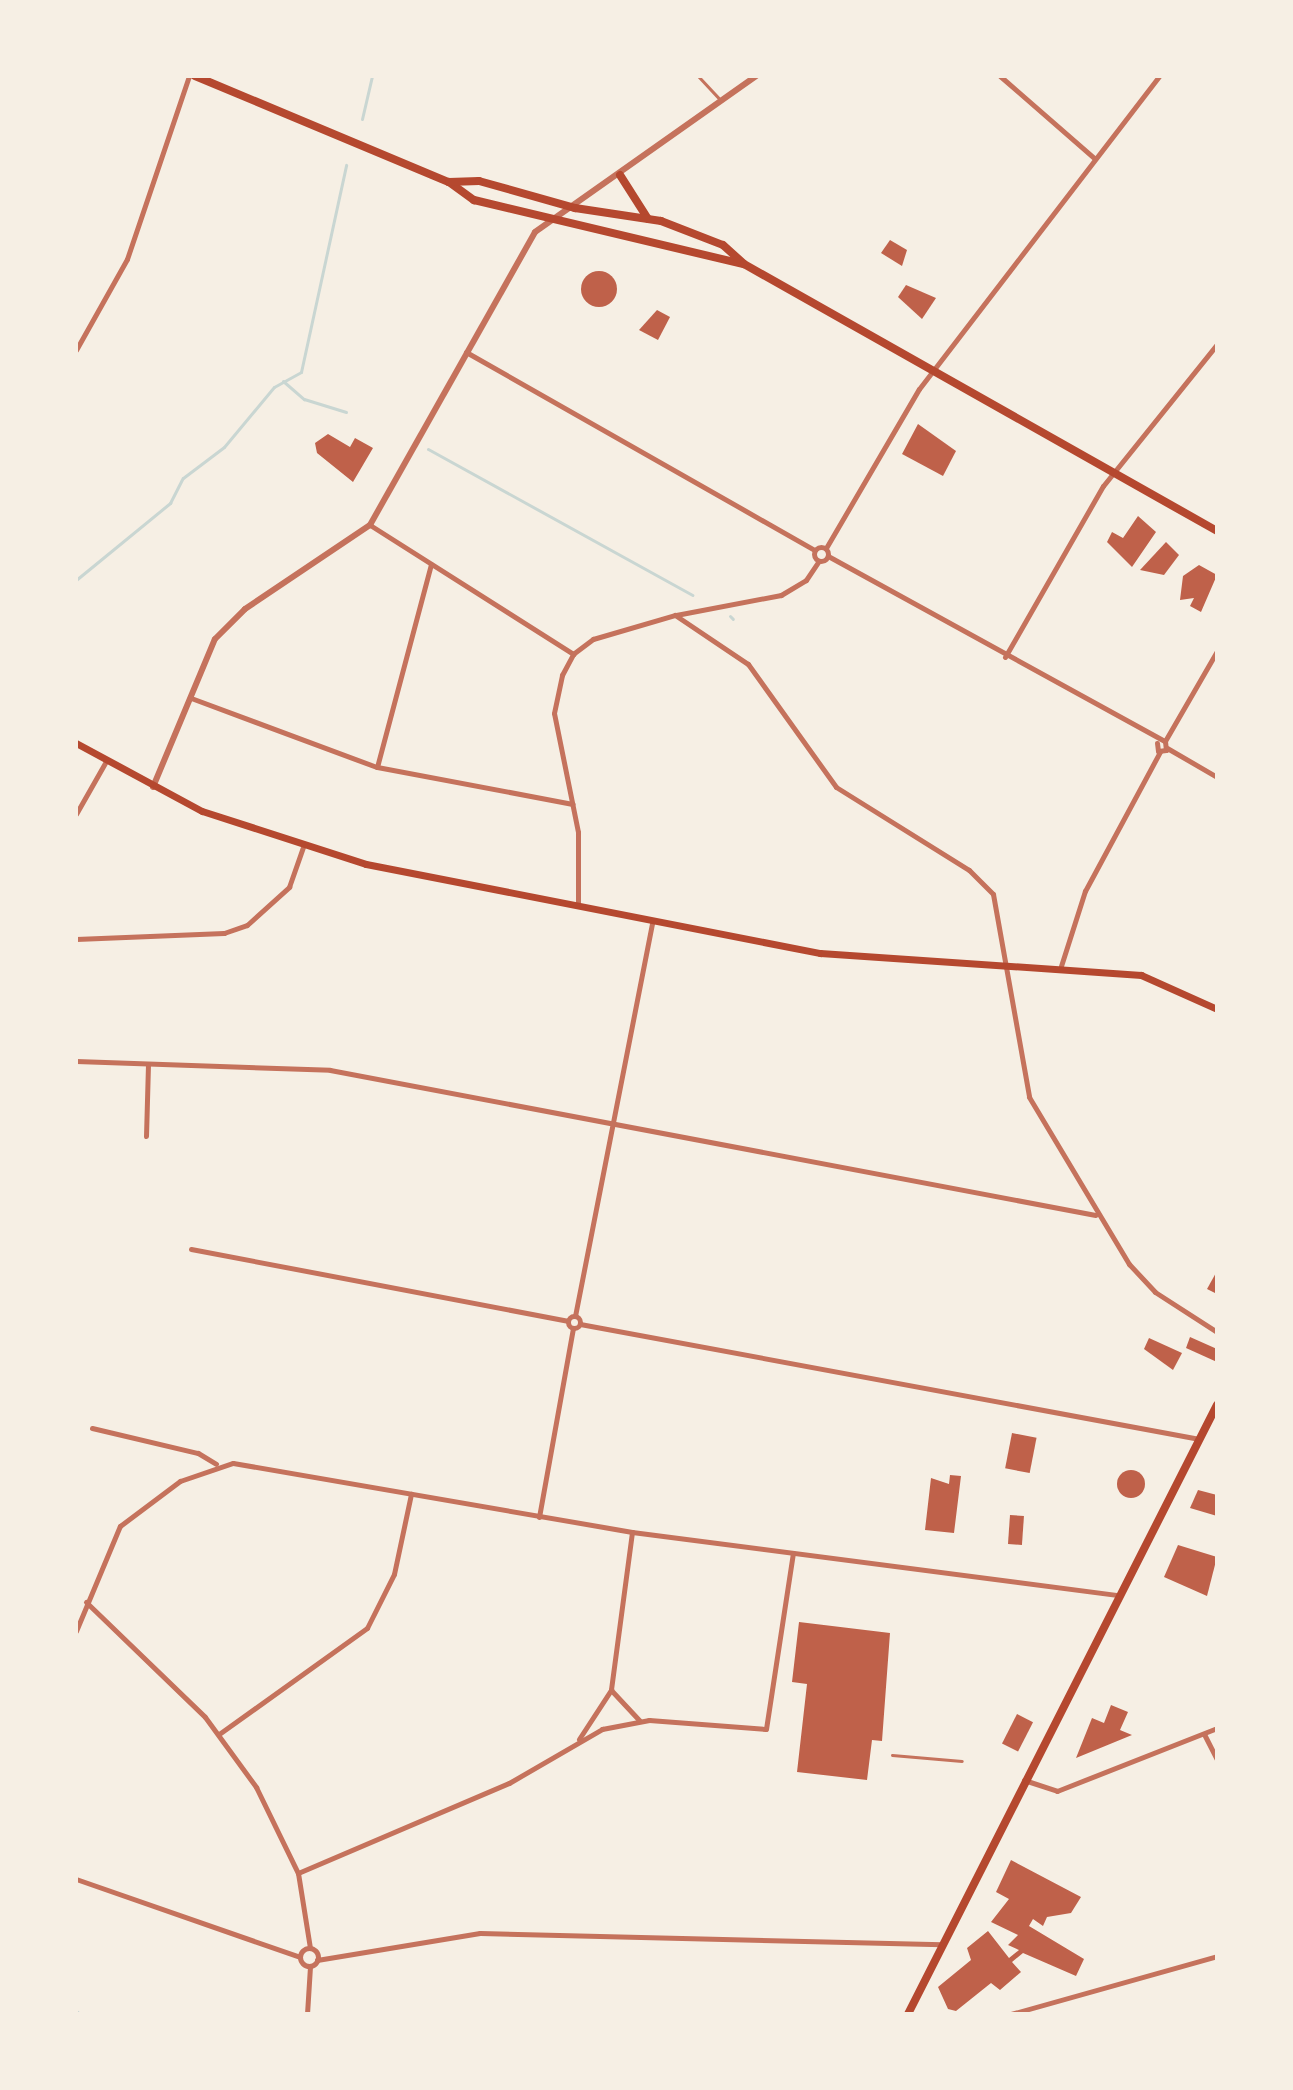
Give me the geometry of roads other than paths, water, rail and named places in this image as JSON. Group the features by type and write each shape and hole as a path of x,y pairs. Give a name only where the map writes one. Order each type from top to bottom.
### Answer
{"main road":[{"path":"195,76 449,182 474,200 744,264"},
{"path":"620,175 649,219"},
{"path":"449,182 479,181 575,208 649,219 723,245 744,264 1217,531"},
{"path":"76,743 105,763 153,787 303,847 652,922 834,955 1061,966 1141,975 1217,1009"},
{"path":"908,2014 1024,1780 1217,1405"}],"street":[{"path":"76,350 127,259 189,76"},
{"path":"153,787 191,698 205,654 226,626 370,525 532,236 756,76"},
{"path":"1000,76 1094,158"},
{"path":"1159,76 935,371 826,548 828,556 1157,743 1160,752"},
{"path":"1005,657 1114,473 1217,344"},
{"path":"466,352 815,550 826,548"},
{"path":"370,525 573,654"},
{"path":"815,550 819,561"},
{"path":"578,906 573,804 554,713 573,654 611,630 781,595 806,580 819,561 828,556"},
{"path":"377,767 431,564"},
{"path":"675,615 748,664 836,787 982,880 1000,910 1004,964 1029,1097 1096,1215 1144,1281 1217,1332"},
{"path":"1157,743 1165,741 1217,651"},
{"path":"191,698 377,767 573,804"},
{"path":"1165,741 1167,748 1217,777"},
{"path":"1061,966 1085,891 1160,752 1167,748"},
{"path":"76,814 105,763"},
{"path":"76,939 224,933 247,925 289,887 303,847"},
{"path":"580,1324 575,1316 652,922"},
{"path":"76,1061 330,1070 1096,1215"},
{"path":"146,1136 148,1065"},
{"path":"191,1249 567,1321 573,1328"},
{"path":"567,1321 575,1316"},
{"path":"573,1328 580,1324 1200,1439"},
{"path":"539,1517 573,1328"},
{"path":"92,1428 198,1453 217,1465"},
{"path":"76,1631 120,1526 164,1491 217,1465 270,1465 411,1494 632,1532 1121,1595"},
{"path":"219,1734 367,1628 394,1574 411,1494"},
{"path":"579,1740 611,1690 632,1532"},
{"path":"298,1873 509,1783 579,1740 640,1721 766,1729 793,1553"},
{"path":"86,1602 219,1734 275,1818 298,1873 310,1948 317,1960"},
{"path":"611,1690 640,1721"},
{"path":"1024,1780 1057,1791 1217,1728"},
{"path":"1204,1734 1217,1760"},
{"path":"76,1879 300,1957 310,1966"},
{"path":"307,2014 310,1966 317,1960 480,1933 942,1944"},
{"path":"300,1957 310,1948"},
{"path":"1011,2014 1217,1956"}],"lane":[{"path":"698,76 721,102"},
{"path":"892,1755 962,1761"}],"waterway":[{"path":"362,119 372,76"},
{"path":"76,580 170,503 183,478 224,447 274,387 301,372 346,165"},
{"path":"283,381 304,399 346,412"},
{"path":"428,449 692,595"},
{"path":"730,616 733,619"},
{"path":"76,2011 80,2014"}]}
